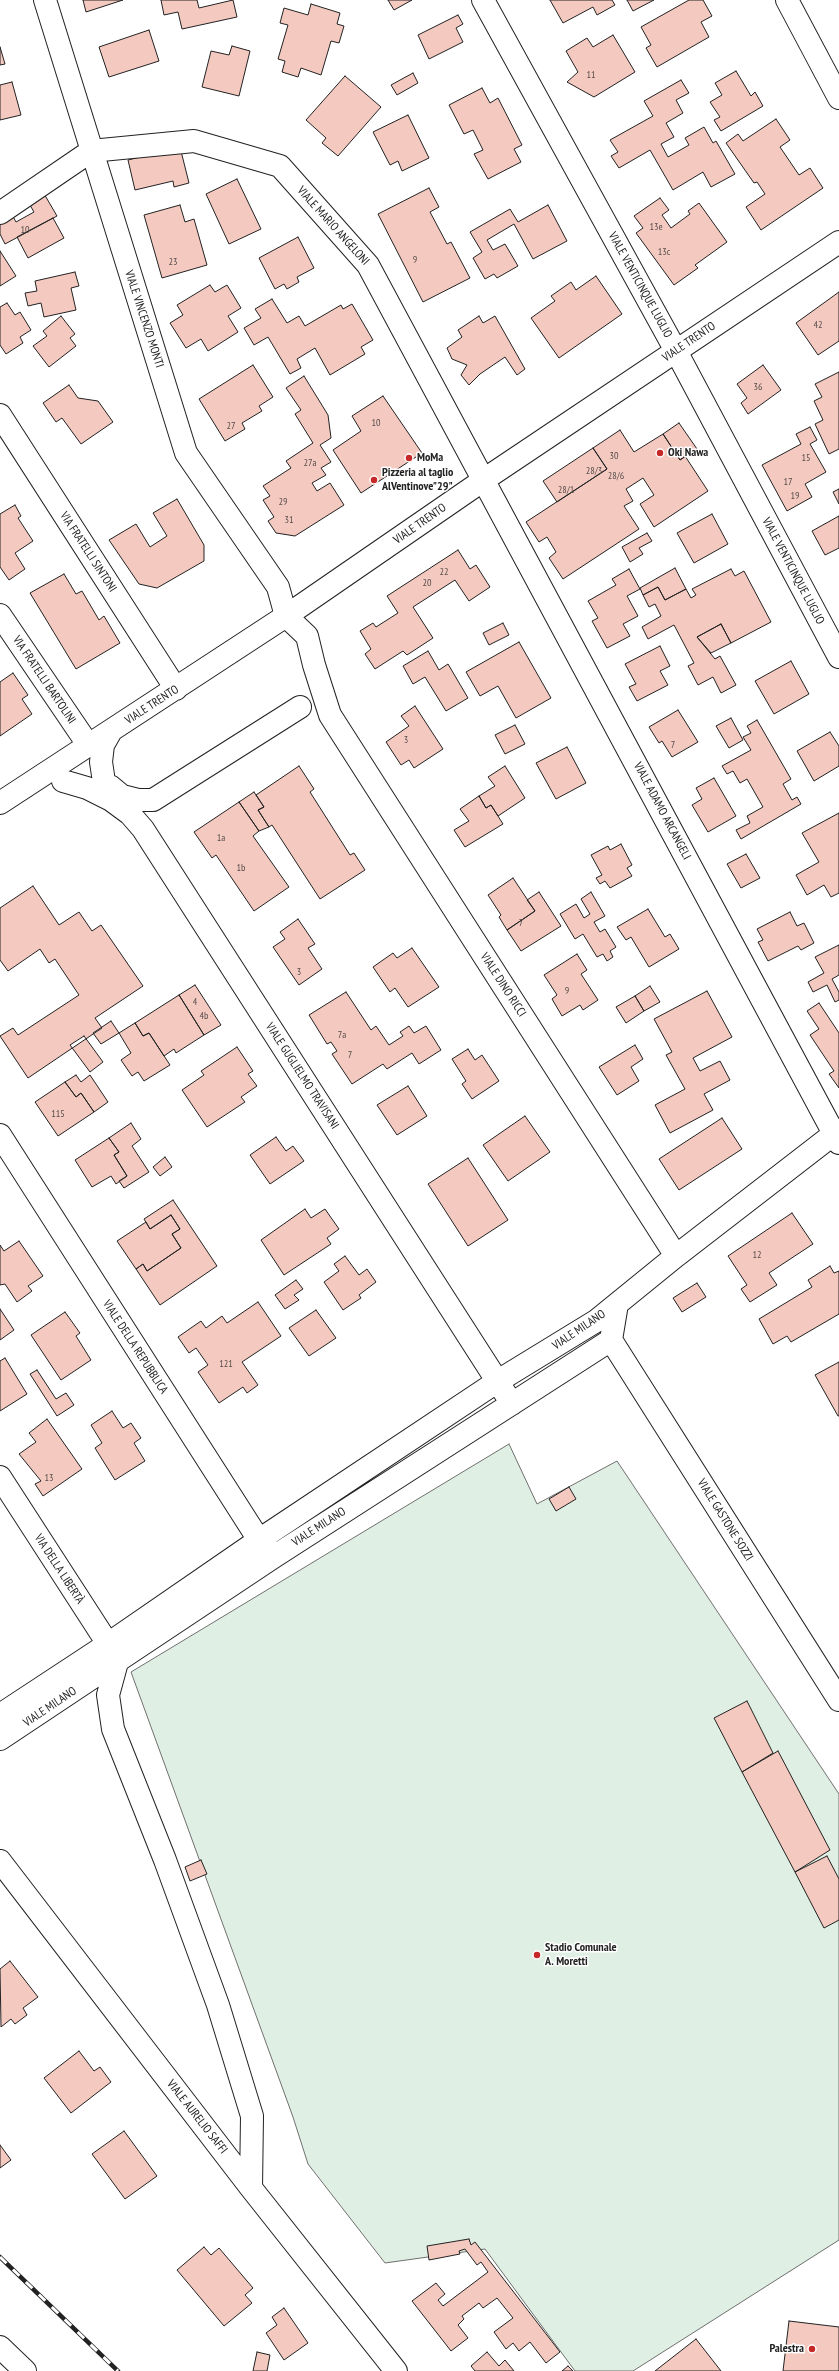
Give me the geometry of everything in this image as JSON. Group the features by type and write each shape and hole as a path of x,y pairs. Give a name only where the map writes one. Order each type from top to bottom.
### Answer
{"street":[{"name":"VIALE VINCENZO MONTI","path":"45,0 186,453 278,587 286,616"},
{"name":"VIALE VENTICINQUE LUGLIO","path":"483,0 676,350 839,657"},
{"path":"786,0 839,98"},
{"name":"VIALE MARIO ANGELONI","path":"91,151 194,141 280,166 368,264 484,479"},
{"path":"0,212 91,151"},
{"name":"VIALE TRENTO","path":"8,798 286,616 484,479 839,242"},
{"name":"VIA FRATELLI SINTONI","path":"0,414 176,689"},
{"name":"VIALE ADAMO ARCANGELI","path":"484,479 837,1135"},
{"name":"VIA FRATELLI BARTOLINI","path":"0,615 89,746"},
{"name":"VIALE DINO RICCI","path":"286,616 307,636 314,665 330,715 676,1256"},
{"name":"VIALE DINO RICCI","path":"300,707 309,689 314,665"},
{"path":"8,798 63,781 88,780 104,782 122,796 138,800 153,800 300,707 316,708 330,715"},
{"path":"104,782 101,762 103,745 111,731"},
{"name":"VIALE GUGLIELMO TRAVISANI","path":"63,781 87,788 111,800 130,814 153,847 512,1404"},
{"path":"153,800 149,811 153,847"},
{"name":"VIALE DELLA REPUBBLICA","path":"0,1135 259,1540 275,1556"},
{"name":"VIALE MILANO","path":"0,1739 259,1540 498,1381 596,1321 676,1256 837,1135"},
{"name":"VIALE MILANO","path":"0,1714 112,1653 275,1556 611,1340 617,1304"},
{"name":"VIALE GASTONE SOZZI","path":"611,1340 839,1700"},
{"name":"VIA DELLA LIBERTÀ","path":"0,1477 112,1653"},
{"path":"112,1653 108,1695 113,1729 165,1860 216,1998 252,2116 251,2188"},
{"name":"VIALE AURELIO SAFFI","path":"0,1861 251,2188 396,2371"},
{"path":"0,2347 25,2371"}],"green space":[{"name":"Stadio Comunale A. Moretti","path":"509,1444 537,1504 617,1461 839,1794 839,2240 633,2371 575,2371 485,2249 385,2263 308,2164 293,2117 131,1672"}],"building":[{"path":"83,0 123,0 86,12"},
{"path":"161,0 197,0 199,8 233,0 237,17 182,29 178,12 164,15"},
{"path":"388,0 412,0 394,10"},
{"path":"550,0 612,0 615,5 597,15 593,7 563,23"},
{"path":"627,0 654,0 633,11"},
{"path":"689,0 703,0 712,16 701,22 709,37 657,67 646,48 651,45 641,27"},
{"path":"311,4 340,13 337,24 344,26 339,43 331,41 321,75 301,68 298,77 282,72 285,61 278,59 288,25 280,23 284,8 308,15"},
{"path":"458,15 463,24 456,28 463,42 429,59 418,35"},
{"path":"149,30 159,61 109,77 99,47"},
{"path":"613,35 635,72 594,97 567,82 578,72 566,51 587,38 593,47"},
{"path":"232,46 250,51 239,96 202,87 211,51 229,55"},
{"path":"0,47 5,64 0,65"},
{"path":"736,71 751,96 755,92 763,106 721,131 714,120 720,117 710,102 722,95 715,83"},
{"path":"413,73 418,83 397,95 391,85"},
{"path":"345,76 381,107 338,156 322,143 326,138 306,120"},
{"path":"681,80 689,93 676,100 683,113 666,123 674,137 661,144 668,157 689,145 685,138 704,127 713,143 716,141 735,174 711,187 703,172 673,190 650,150 619,168 611,156 618,152 610,140 653,116 644,101"},
{"path":"12,82 21,115 0,120 0,85"},
{"path":"482,88 490,103 498,98 522,145 514,149 521,162 488,179 474,154 483,150 473,130 464,134 449,105"},
{"path":"408,115 429,158 402,171 398,161 390,165 373,132"},
{"path":"776,119 790,140 780,147 799,175 810,168 823,188 761,230 746,207 765,194 757,182 754,183 726,143 738,134 743,141"},
{"path":"180,147 189,183 174,187 173,181 135,190 128,160"},
{"path":"237,179 261,229 229,244 206,194"},
{"path":"429,188 439,207 430,212 447,244 451,242 470,278 423,302 378,214"},
{"path":"43,192 57,216 5,244 0,234 0,220 11,213 16,222 34,212 27,200"},
{"path":"660,198 669,210 662,215 671,228 690,214 688,211 699,203 727,242 695,265 698,268 674,285 636,233 643,228 634,216"},
{"path":"180,205 185,222 194,219 207,265 162,278 144,215"},
{"path":"548,205 567,241 533,259 514,224 487,240 493,250 505,244 518,266 497,278 494,274 485,279 473,258 482,252 470,232 510,209 518,222"},
{"path":"53,218 64,238 28,258 17,237"},
{"path":"298,237 314,268 297,277 299,282 287,289 284,284 275,289 259,258"},
{"path":"0,251 16,276 0,286"},
{"path":"75,272 79,286 71,288 76,310 44,317 41,303 28,306 25,293 37,291 35,281"},
{"path":"596,276 622,314 559,358 531,318 555,301 551,296 571,282 576,290"},
{"path":"210,285 215,292 227,285 241,308 228,316 238,332 208,351 201,339 186,348 170,323 183,315 177,305"},
{"path":"839,292 839,341 818,355 796,323"},
{"path":"272,299 287,323 299,316 305,326 341,305 343,309 352,304 373,340 361,347 365,354 330,375 315,348 297,359 301,368 290,374 268,337 254,345 244,328 261,318 255,309"},
{"path":"7,303 15,315 20,312 31,330 20,337 23,343 6,354 0,345 0,307"},
{"path":"61,316 75,334 70,338 76,346 49,367 33,346 47,336 43,331"},
{"path":"479,316 483,323 495,316 525,369 517,375 505,357 480,374 469,385 461,375 467,365 452,359 447,348 462,337 458,330"},
{"path":"253,365 273,397 259,406 262,411 242,423 245,429 225,441 199,399"},
{"path":"763,365 781,390 748,414 741,403 747,398 737,384"},
{"path":"839,372 839,449 829,454 815,424 823,420 814,401 822,397 815,384"},
{"path":"304,376 328,415 331,438 320,445 331,462 321,468 326,475 312,483 317,491 330,483 344,505 295,536 276,533 268,521 274,517 263,500 270,496 263,486 291,468 286,461 313,443 295,414 301,410 286,388"},
{"path":"69,385 78,398 98,401 113,422 81,444 62,418 56,422 43,403"},
{"path":"383,396 422,453 361,493 333,450 361,431 352,416"},
{"path":"679,423 697,449 680,460 663,434"},
{"path":"810,427 817,440 810,444 826,472 805,484 812,497 787,511 762,465 801,444 796,434"},
{"path":"620,430 634,452 663,434 680,460 685,456 708,491 654,527 640,504 654,495 643,478 626,489 633,501 624,506 639,529 563,579 549,558 556,552 547,537 539,542 526,522 607,469 593,448"},
{"path":"593,448 607,469 557,502 543,481"},
{"path":"839,489 839,504 833,492"},
{"path":"177,499 204,545 204,561 157,588 139,584 109,540 136,524 150,547 167,536 153,513"},
{"path":"15,505 21,516 18,518 33,541 15,553 25,569 9,580 0,567 0,514"},
{"path":"712,514 728,544 694,563 677,533"},
{"path":"839,516 839,548 825,555 812,531"},
{"path":"647,533 652,541 639,548 643,554 630,562 622,547"},
{"path":"458,550 470,569 476,565 490,587 469,601 455,580 413,607 433,638 407,655 403,651 375,669 365,654 371,649 360,631 373,623 376,627 398,613 387,596"},
{"path":"675,568 686,589 665,600 658,587 643,595 640,588"},
{"path":"629,569 640,589 627,596 638,616 623,624 630,636 607,648 592,621 598,618 588,601 616,585 612,579"},
{"path":"731,569 735,576 744,571 771,622 731,643 721,624 697,637 715,659 720,656 736,685 721,693 713,677 698,685 688,666 694,663 674,625 648,639 642,627 661,616 655,604 649,607 643,595 658,587 665,600 686,589 691,598 696,595 692,589"},
{"path":"64,574 76,594 82,591 99,620 104,616 120,643 76,669 30,593"},
{"path":"503,623 509,635 489,645 483,633"},
{"path":"721,624 731,643 711,653 697,637"},
{"path":"519,642 551,698 516,718 498,686 480,696 466,672"},
{"path":"660,646 670,666 660,671 668,685 637,701 629,687 636,684 625,664"},
{"path":"428,651 439,670 448,664 468,698 446,711 425,677 413,684 403,666"},
{"path":"791,661 809,694 774,714 755,681"},
{"path":"13,673 28,695 22,699 32,714 0,736 0,682"},
{"path":"415,706 443,749 414,768 409,760 401,765 386,742 409,726 401,716"},
{"path":"678,710 698,742 672,757 662,741 659,743 649,727"},
{"path":"731,718 743,740 729,748 716,726"},
{"path":"757,720 791,779 783,784 792,800 797,797 801,804 741,839 736,830 750,823 747,816 763,807 747,779 740,783 733,771 727,774 722,766 751,750 743,737 751,733 747,726"},
{"path":"515,725 525,744 505,754 495,735"},
{"path":"830,732 839,746 839,766 814,781 797,751"},
{"path":"567,747 586,783 556,799 536,763"},
{"path":"299,766 314,789 310,792 350,855 354,853 365,870 320,899 272,825 269,827 258,810 264,807 256,795"},
{"path":"505,766 525,798 498,816 491,805 486,808 479,796 495,786 488,777"},
{"path":"714,778 736,816 708,832 692,805 702,799 696,788"},
{"path":"254,792 264,807 258,810 269,827 259,831 239,802"},
{"path":"479,796 486,808 491,805 503,824 465,847 454,830 469,821 460,809"},
{"path":"239,802 259,831 253,836 289,887 254,911 216,855 212,858 194,832"},
{"path":"839,813 839,893 831,897 824,885 807,895 796,875 819,862 802,833"},
{"path":"621,844 632,865 627,868 632,876 610,888 605,881 600,884 596,878 602,875 591,855 608,846 610,850"},
{"path":"746,854 760,878 741,888 727,864"},
{"path":"513,878 535,911 507,930 499,917 501,915 488,895"},
{"path":"33,886 59,925 79,912 92,931 101,925 143,986 95,1018 102,1028 28,1078 0,1036 13,1028 18,1035 79,995 55,959 49,963 40,949 8,971 0,960 0,908"},
{"path":"539,892 561,926 521,951 507,930 535,911 527,900"},
{"path":"591,892 605,916 594,922 600,932 605,929 616,947 610,951 613,957 607,961 603,954 597,957 583,934 575,939 560,914 576,904 584,918 590,914 581,899"},
{"path":"648,909 665,937 670,934 679,949 649,967 631,937 626,940 617,927"},
{"path":"790,912 797,926 804,923 814,943 801,950 798,946 768,961 758,942 763,940 757,929"},
{"path":"298,919 315,944 308,948 322,969 299,985 273,947 285,939 280,932"},
{"path":"839,945 839,975 832,979 839,992 839,1000 835,1002 827,985 813,992 808,982 824,973 815,957"},
{"path":"412,948 439,987 408,1007 395,988 390,992 373,967 393,953 397,958"},
{"path":"577,954 587,970 581,974 598,1000 583,1010 580,1005 562,1016 552,999 557,995 544,975"},
{"path":"195,985 221,1025 204,1035 179,995"},
{"path":"650,986 660,1002 644,1011 635,996"},
{"path":"707,991 732,1037 693,1058 700,1071 720,1061 730,1080 704,1094 713,1110 670,1133 655,1105 685,1089 666,1055 672,1052 654,1019"},
{"path":"346,992 371,1030 376,1026 389,1045 403,1036 400,1032 409,1026 414,1033 426,1026 441,1050 419,1064 412,1053 387,1069 383,1064 352,1084 332,1054 337,1051 331,1042 327,1044 309,1015"},
{"path":"179,995 204,1035 176,1053 174,1049 164,1056 149,1033 143,1036 135,1023"},
{"path":"635,996 644,1011 626,1023 616,1007"},
{"path":"819,1003 839,1033 839,1088 829,1074 834,1071 810,1035 819,1029 807,1011"},
{"path":"111,1021 119,1033 101,1044 93,1033"},
{"path":"135,1023 143,1036 149,1033 170,1065 144,1081 138,1072 132,1076 121,1060 131,1053 119,1033"},
{"path":"84,1036 103,1062 90,1072 70,1045"},
{"path":"635,1045 643,1059 631,1067 639,1081 617,1095 599,1067"},
{"path":"237,1047 253,1071 248,1074 257,1086 241,1097 245,1102 207,1127 182,1090 204,1075 201,1071"},
{"path":"468,1049 475,1060 482,1055 499,1081 472,1099 462,1084 466,1081 452,1059"},
{"path":"76,1075 81,1082 90,1075 108,1102 94,1112 81,1093 76,1097 65,1082"},
{"path":"65,1082 76,1097 81,1093 94,1112 58,1136 35,1102"},
{"path":"408,1086 427,1116 397,1135 377,1105"},
{"path":"525,1116 550,1152 508,1181 483,1145"},
{"path":"722,1118 742,1149 679,1190 659,1159"},
{"path":"131,1123 141,1139 132,1146 149,1172 124,1188 119,1181 127,1176 114,1155 119,1152 109,1138"},
{"path":"276,1137 286,1151 293,1146 304,1161 270,1184 250,1155"},
{"path":"109,1138 119,1152 114,1155 127,1176 116,1184 111,1176 92,1187 75,1160"},
{"path":"165,1157 172,1167 160,1176 153,1167"},
{"path":"468,1158 508,1220 468,1246 428,1184"},
{"path":"173,1200 217,1266 160,1305 136,1269 143,1264 147,1271 181,1248 172,1234 180,1229 171,1215 150,1229 144,1219"},
{"path":"305,1209 311,1218 325,1209 339,1229 327,1238 331,1244 284,1275 261,1240"},
{"path":"792,1213 813,1244 769,1273 777,1285 750,1302 741,1289 747,1285 728,1256"},
{"path":"171,1215 180,1229 172,1234 181,1248 147,1271 143,1264 136,1269 117,1241 146,1222 150,1229"},
{"path":"19,1241 43,1276 28,1286 32,1291 17,1302 5,1284 0,1285 0,1245 4,1251"},
{"path":"345,1256 359,1275 367,1269 376,1282 359,1295 361,1298 343,1310 324,1282 339,1271 334,1264"},
{"path":"830,1266 834,1273 839,1271 839,1314 791,1342 787,1336 773,1344 759,1319 812,1287 808,1280"},
{"path":"296,1280 303,1289 294,1295 299,1300 285,1309 275,1295"},
{"path":"697,1283 706,1297 682,1312 673,1298"},
{"path":"258,1302 281,1336 242,1362 258,1385 247,1393 243,1387 219,1403 198,1372 208,1365 196,1348 189,1353 178,1337 201,1321 206,1328 222,1316 227,1323"},
{"path":"0,1309 14,1330 0,1340"},
{"path":"316,1310 336,1338 309,1356 289,1328"},
{"path":"65,1312 80,1333 76,1336 91,1360 61,1380 31,1335"},
{"path":"5,1358 27,1394 0,1411 0,1361"},
{"path":"839,1362 839,1416 838,1416 815,1375"},
{"path":"37,1370 56,1399 66,1393 74,1405 57,1416 30,1374"},
{"path":"112,1411 123,1428 131,1423 141,1438 134,1443 145,1461 115,1480 95,1448 102,1443 91,1425"},
{"path":"47,1419 82,1469 43,1496 35,1484 41,1481 19,1454 36,1442 29,1433"},
{"path":"569,1487 576,1499 556,1511 549,1499"},
{"path":"747,1701 773,1753 742,1772 714,1718"},
{"path":"778,1751 830,1850 795,1872 742,1772"},
{"path":"827,1856 839,1879 839,1920 824,1928 795,1872"},
{"path":"201,1860 207,1874 190,1881 185,1867"},
{"path":"10,1961 38,1997 23,2008 27,2015 15,2024 11,2019 1,2027 0,1969"},
{"path":"79,2051 94,2071 100,2067 111,2082 71,2113 44,2078"},
{"path":"124,2131 157,2176 125,2199 92,2154"},
{"path":"0,2145 11,2160 0,2168"},
{"path":"469,2239 471,2245 475,2242 560,2352 546,2363 530,2342 519,2351 513,2343 506,2349 494,2332 513,2318 497,2298 483,2308 479,2303 462,2316 464,2319 458,2325 468,2338 451,2351 412,2301 436,2283 445,2294 438,2300 443,2306 488,2272 481,2262 477,2265 465,2249 459,2251 460,2254 429,2260 427,2246"},
{"path":"204,2247 211,2255 219,2248 253,2288 245,2295 252,2303 224,2326 177,2270"},
{"path":"284,2308 308,2343 284,2360 266,2333 277,2325 272,2317"},
{"name":"Palestra","path":"789,2321 839,2327 839,2371 783,2371"},
{"path":"696,2339 721,2371 655,2371"},
{"path":"257,2352 270,2355 267,2371 253,2371"},
{"path":"487,2352 499,2366 505,2360 514,2371 475,2371 471,2366"},
{"path":"568,2366 573,2371 562,2371"}],"railway":[{"path":"0,2257 118,2371"}],"place":[{"name":"Oki Nawa","path":"660,453"},
{"name":"MoMa","path":"409,458"},
{"name":"Pizzeria al taglio AlVentinove\"29\"","path":"374,480"},
{"name":"Stadio Comunale A. Moretti","path":"537,1955"},
{"name":"Palestra","path":"812,2349"}]}
